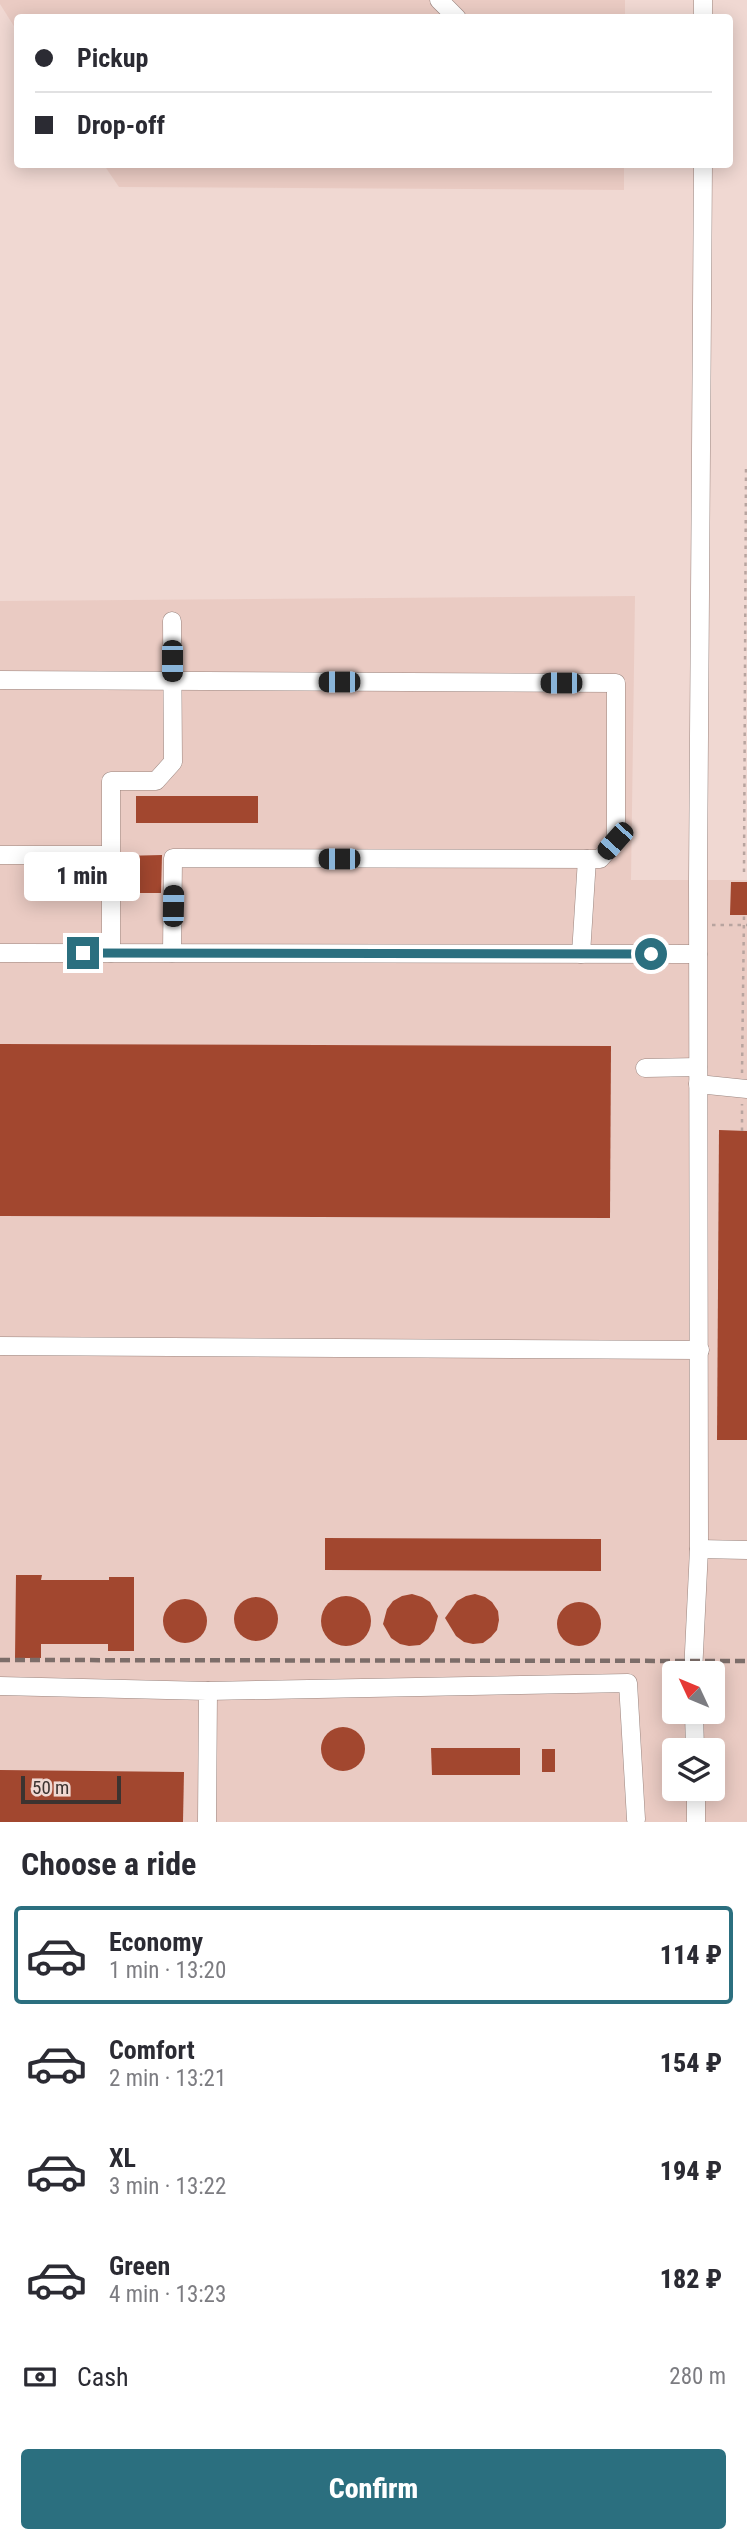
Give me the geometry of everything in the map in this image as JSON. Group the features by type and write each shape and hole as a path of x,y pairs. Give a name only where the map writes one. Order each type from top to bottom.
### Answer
{"street":[{"path":"439,0 453,14"},
{"path":"694,1661 699,1549 698,880 703,168"},
{"path":"111,953 111,781 156,781 173,762 172,621"},
{"path":"0,680 616,683 615,841 600,859 173,858 172,953"},
{"path":"0,855 111,855"},
{"path":"581,954 587,859"},
{"path":"0,953 698,954"},
{"path":"645,1068 698,1076 745,1089"},
{"path":"0,1346 699,1350"},
{"path":"699,1549 747,1550"},
{"path":"0,1686 208,1691 628,1683 636,1819"},
{"path":"207,1822 208,1691"},
{"path":"696,1801 696,1822"}],"path":[{"path":"744,872 746,467"},
{"path":"742,1130 745,1089 744,915"},
{"path":"698,926 745,925"}],"shaded area":[{"path":"0,0 625,0 625,14 14,14 14,26"},
{"path":"106,168 624,168 624,190 119,187"},
{"path":"635,596 631,880 747,880 747,1822 0,1822 0,601"}],"building":[{"path":"136,796 258,796 258,823 136,823"},
{"path":"162,855 161,893 122,893 122,856"},
{"path":"731,882 747,882 747,915 730,915"},
{"path":"0,1044 611,1046 610,1218 0,1216"},
{"path":"719,1130 747,1131 747,1440 717,1440"},
{"path":"325,1538 601,1539 601,1571 325,1570"},
{"path":"16,1575 42,1575 41,1580 109,1580 109,1577 134,1577 134,1651 108,1651 108,1644 41,1644 41,1658 15,1658"},
{"path":"412,1594 430,1602 438,1616 434,1631 428,1639 420,1645 409,1646 391,1638 383,1624 387,1609 393,1601"},
{"path":"475,1594 492,1602 498,1611 499,1620 497,1630 491,1637 483,1643 473,1644 456,1636 445,1618 457,1601"},
{"path":"346,1596 364,1603 371,1621 364,1639 346,1646 328,1639 321,1621 328,1603"},
{"path":"256,1597 271,1604 278,1619 271,1634 256,1641 241,1634 234,1619 241,1604"},
{"path":"185,1599 200,1606 207,1621 200,1636 185,1643 170,1636 163,1621 170,1606"},
{"path":"579,1602 594,1609 601,1624 594,1639 579,1646 564,1639 557,1624 564,1609"},
{"path":"343,1727 358,1734 365,1749 358,1764 343,1771 328,1764 321,1749 328,1734"},
{"path":"431,1748 520,1748 520,1775 432,1775"},
{"path":"542,1749 555,1749 555,1772 542,1772"},
{"path":"0,1770 184,1772 183,1822 0,1822"}],"railway":[{"path":"0,1660 747,1661"}],"route":[{"path":"83,953 651,954"}]}
